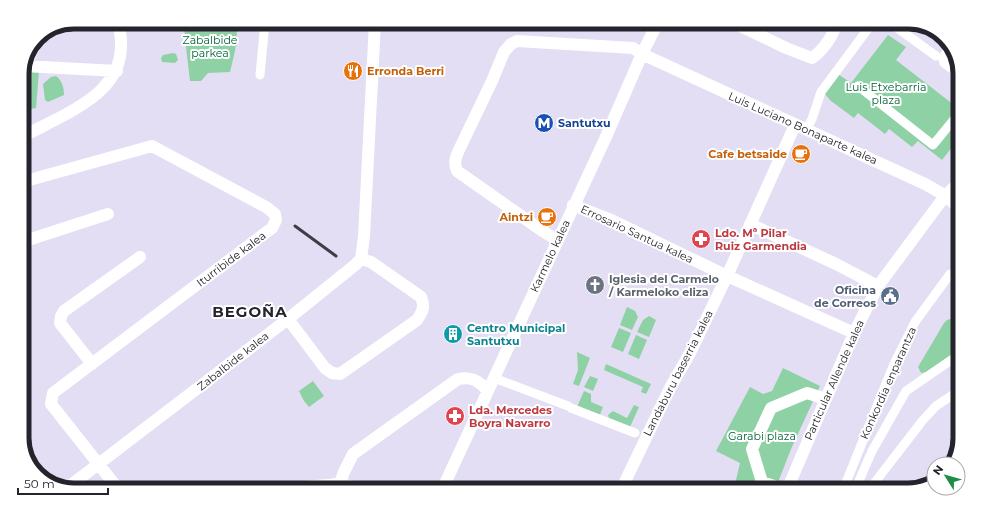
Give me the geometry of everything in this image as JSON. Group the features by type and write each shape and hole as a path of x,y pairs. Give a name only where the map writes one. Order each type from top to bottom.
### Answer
{"street":[{"path":"29,133 79,108 98,94 117,71 122,50 120,29"},
{"path":"260,75 264,29"},
{"path":"288,319 325,368 332,373 340,374 417,320 423,310 424,305 421,297 371,262 361,259 376,29"},
{"name":"Karmelo kalea","path":"445,483 654,29"},
{"path":"747,29 786,48 812,58 819,54 835,29"},
{"path":"801,127 812,119 821,92 868,29"},
{"path":"898,29 952,67"},
{"name":"Luis Luciano Bonaparte kalea","path":"557,240 457,171 454,162 492,82 504,52 511,44 517,41 633,48 642,54 925,184 946,196 953,202"},
{"path":"941,59 948,53"},
{"path":"30,66 117,71"},
{"path":"858,86 933,145 953,121"},
{"name":"Landaburu baserria kalea","path":"624,483 670,388 690,353 750,224 801,127"},
{"name":"Iturribide kalea","path":"29,180 152,146 266,207 275,214 276,220 272,228 54,393 52,404 114,483"},
{"name":"Particular Allende kalea","path":"789,483 854,333 878,286 942,200 953,188"},
{"name":"Errosario Santua kalea","path":"573,205 609,219 726,276 854,333"},
{"path":"29,240 108,214"},
{"path":"750,224 836,264 878,286"},
{"path":"92,364 60,323 61,316 64,311 140,257"},
{"name":"Zabalbide kalea","path":"74,483 288,319 361,259"},
{"name":"Konkordia enparantza","path":"846,483 894,364 915,322 950,274 953,277"},
{"name":"Konkordia enparantza","path":"858,483 872,451 906,391 953,359"},
{"path":"340,483 353,454 458,379 466,377 473,379 479,382 488,392"},
{"path":"494,378 635,433"},
{"path":"765,483 762,482 752,448 771,408 807,393 826,399"},
{"path":"874,483 923,420 936,406 953,395"}],"green space":[{"name":"Zabalbide parkea","path":"184,29 237,29 235,51 230,72 208,73 201,81 190,81"},
{"name":"Luis Etxebarria plaza","path":"888,35 906,47 896,60 953,104 953,146 942,160 918,141 912,147 889,129 885,134 858,113 854,118 831,101 824,93 838,74 851,83"},
{"path":"173,53 176,54 178,60 175,63 162,62 161,58 163,55"},
{"path":"39,71 36,108 29,110 29,90 31,72"},
{"path":"56,76 62,84 64,95 48,102 45,100 43,84 51,77"},
{"path":"627,307 635,311 638,317 632,330 620,325"},
{"path":"649,316 656,320 649,337 637,332 643,320"},
{"path":"953,318 953,355 927,372 921,373 918,367 947,320"},
{"path":"619,328 631,333 623,352 611,347"},
{"path":"636,335 647,340 639,359 628,354"},
{"path":"577,352 590,358 579,386 573,384 578,370"},
{"path":"606,364 651,384 646,394 641,392 643,387 604,370"},
{"name":"Garabi plaza","path":"783,368 820,386 791,449 778,483 735,483 740,463 716,451 750,387 763,394 772,391"},
{"path":"590,376 598,379 593,391 584,387"},
{"path":"313,381 324,396 309,407 299,391"},
{"path":"584,391 591,394 591,402 603,407 599,417 577,407"},
{"path":"634,405 639,407 630,427 609,418 608,415 613,411 627,418"}],"railway":[{"path":"185,37 236,44"},
{"path":"295,226 336,256"}],"place":[{"name":"Erronda Berri","path":"353,71"},
{"name":"Santutxu","path":"544,123"},
{"name":"Cafe betsaide","path":"801,154"},
{"name":"Aintzi","path":"547,217"},
{"name":"Ldo. Mª Pilar Ruiz Garmendia","path":"701,239"},
{"name":"Iglesia del Carmelo / Karmeloko eliza","path":"595,285"},
{"name":"Oficina de Correos","path":"890,296"},
{"name":"Centro Municipal Santutxu","path":"453,334"},
{"name":"Lda. Mercedes Boyra Navarro","path":"455,416"}],"district":[{"name":"BEGOÑA","path":"250,311"}]}
